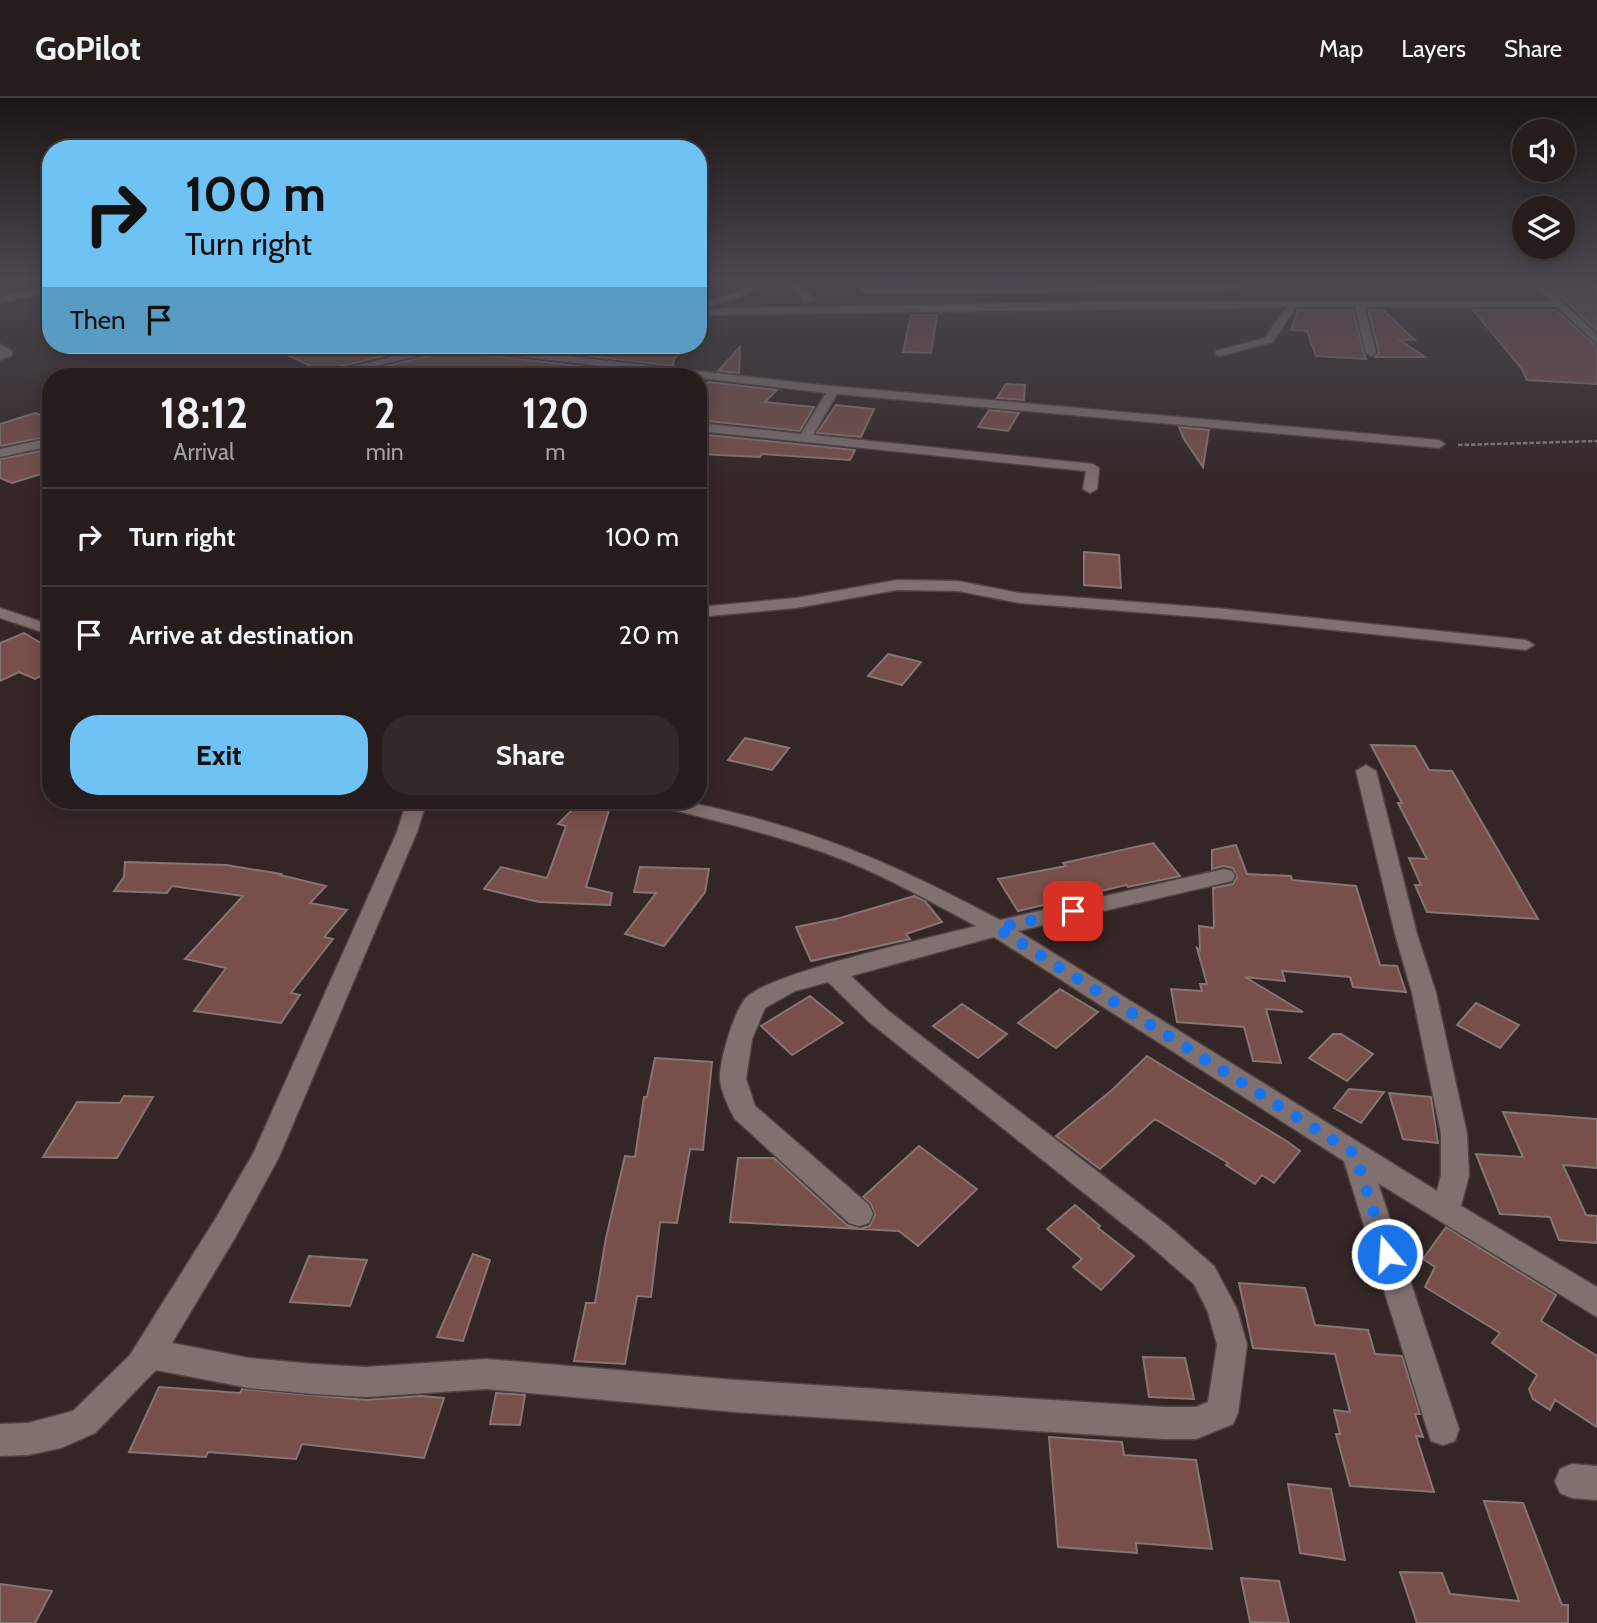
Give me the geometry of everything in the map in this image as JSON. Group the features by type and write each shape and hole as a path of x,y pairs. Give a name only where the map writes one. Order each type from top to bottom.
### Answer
{"street":[{"path":"354,368 413,354"},
{"path":"517,354 621,368"},
{"path":"707,377 833,391 1439,444"},
{"path":"805,438 833,391"},
{"path":"707,428 1093,468 1090,489"},
{"path":"0,453 42,444"},
{"path":"707,611 796,603 897,585 958,586 1019,597 1226,614 1526,645"},
{"path":"0,613 42,627"},
{"path":"1366,771 1406,934 1424,993 1454,1134 1455,1175 1445,1211"},
{"path":"0,1440 28,1439 61,1433 84,1422 105,1405 149,1354 265,1157 407,832 414,809"},
{"path":"692,809 775,830 855,856 997,928 1445,1211 1597,1303"},
{"path":"859,1214 744,1112 733,1079 740,1039 755,1003 787,985 997,928 1224,876"},
{"path":"149,1354 249,1373 366,1382 486,1374 735,1396 1164,1423 1196,1423 1223,1413 1232,1345 1223,1309 1204,1275 1157,1234 877,1015 834,974"},
{"path":"1355,1154 1443,1429"}],"path":[{"path":"1439,444 1494,446 1597,441"}],"building":[{"path":"735,352 740,352 739,373 718,371"},
{"path":"1315,352 1364,352 1366,359 1316,356"},
{"path":"1379,352 1418,352 1425,357 1375,357"},
{"path":"1508,352 1597,352 1597,384 1527,380"},
{"path":"285,354 392,354 334,368 315,368"},
{"path":"437,354 476,354 595,368 378,368"},
{"path":"570,354 680,354 674,358 673,366"},
{"path":"707,383 777,390 765,402 814,407 800,431 707,421"},
{"path":"1006,384 1025,385 1024,400 997,398"},
{"path":"836,405 874,409 861,437 817,433"},
{"path":"989,410 1019,413 1008,431 978,427"},
{"path":"35,413 42,415 42,438 0,446 0,424"},
{"path":"1179,427 1209,430 1203,467 1184,439"},
{"path":"707,435 855,450 850,460 762,454 760,457 707,454"},
{"path":"42,451 42,474 12,483 0,478 0,459"},
{"path":"1084,552 1119,555 1121,588 1084,585"},
{"path":"24,633 42,644 42,676 35,679 19,672 0,681 0,643"},
{"path":"888,654 921,662 902,685 868,676"},
{"path":"745,738 789,748 772,770 728,760"},
{"path":"1371,745 1415,746 1429,770 1452,771 1538,919 1427,912 1415,885 1421,885 1409,858 1427,859 1398,803 1402,803"},
{"path":"573,809 609,809 586,887 612,893 610,905 539,902 484,889 501,867 547,878 566,826 558,824"},
{"path":"1153,843 1180,876 1128,887 1126,885 1018,911 998,879 1066,866 1063,863"},
{"path":"1236,845 1247,874 1291,876 1292,880 1356,886 1380,965 1397,966 1406,992 1353,987 1350,977 1282,971 1285,981 1245,977 1303,1012 1266,1009 1281,1063 1253,1061 1244,1027 1177,1022 1171,989 1202,991 1200,984 1207,984 1197,948 1200,950 1199,926 1214,928 1213,888 1233,884 1237,877 1233,868 1223,866 1212,869 1212,850"},
{"path":"125,862 226,865 281,874 326,886 310,903 347,910 324,937 333,939 291,993 300,995 281,1023 194,1011 226,968 185,959 243,896 172,886 167,893 114,891 124,877"},
{"path":"640,867 709,869 705,892 664,946 625,934 656,893 634,892"},
{"path":"914,896 925,901 942,922 906,934 910,939 811,961 796,927 840,918"},
{"path":"1060,989 1098,1012 1056,1048 1018,1023"},
{"path":"810,996 843,1023 792,1055 761,1026"},
{"path":"1476,1003 1519,1025 1500,1048 1457,1025"},
{"path":"962,1004 1007,1034 978,1058 933,1026"},
{"path":"1333,1034 1341,1034 1373,1054 1347,1081 1309,1058"},
{"path":"1147,1056 1300,1151 1274,1183 1262,1175 1255,1184 1226,1165 1228,1163 1155,1119 1100,1169 1056,1136 1112,1090"},
{"path":"655,1058 712,1062 703,1150 690,1149 677,1223 660,1222 651,1297 637,1296 625,1364 574,1361 586,1303 595,1303 606,1238 625,1156 635,1157 644,1097 647,1097"},
{"path":"1349,1089 1384,1092 1361,1123 1334,1108"},
{"path":"1389,1093 1431,1097 1438,1143 1403,1139"},
{"path":"124,1096 153,1097 117,1158 43,1157 77,1102 120,1103"},
{"path":"1503,1112 1597,1119 1597,1168 1563,1165 1586,1215 1597,1216 1597,1243 1559,1240 1550,1217 1500,1214 1476,1154 1523,1157"},
{"path":"919,1146 977,1189 918,1246 899,1231 860,1229 870,1226 875,1215 871,1204 863,1197"},
{"path":"738,1158 774,1158 847,1225 860,1229 730,1222"},
{"path":"1075,1205 1100,1226 1098,1228 1134,1256 1101,1290 1073,1267 1082,1259 1047,1229"},
{"path":"1446,1227 1556,1295 1541,1321 1597,1356 1597,1427 1555,1400 1550,1410 1533,1399 1529,1389 1537,1375 1492,1343 1500,1333 1425,1287 1435,1267 1423,1259"},
{"path":"473,1254 490,1260 463,1341 437,1337"},
{"path":"309,1256 367,1260 350,1306 290,1302"},
{"path":"1239,1283 1305,1288 1315,1325 1368,1330 1375,1354 1402,1356 1420,1414 1415,1414 1423,1437 1416,1436 1434,1492 1350,1486 1336,1434 1340,1434 1334,1410 1350,1412 1335,1354 1253,1348"},
{"path":"1143,1357 1185,1358 1194,1399 1149,1397"},
{"path":"159,1387 240,1393 242,1389 366,1400 421,1396 444,1398 424,1458 302,1444 296,1459 208,1452 206,1457 129,1452"},
{"path":"496,1393 525,1395 520,1425 490,1424"},
{"path":"1049,1437 1122,1442 1124,1455 1196,1460 1212,1549 1136,1543 1137,1553 1058,1547"},
{"path":"1288,1484 1331,1489 1345,1560 1300,1553"},
{"path":"1484,1501 1523,1503 1562,1605 1568,1605 1568,1623 1417,1623 1400,1572 1442,1573 1450,1594 1519,1601"},
{"path":"1241,1578 1279,1581 1289,1623 1250,1622"},
{"path":"0,1584 52,1591 35,1623 0,1623"}],"route":[{"path":"1073,911 997,928 1355,1154 1387,1254"}]}
